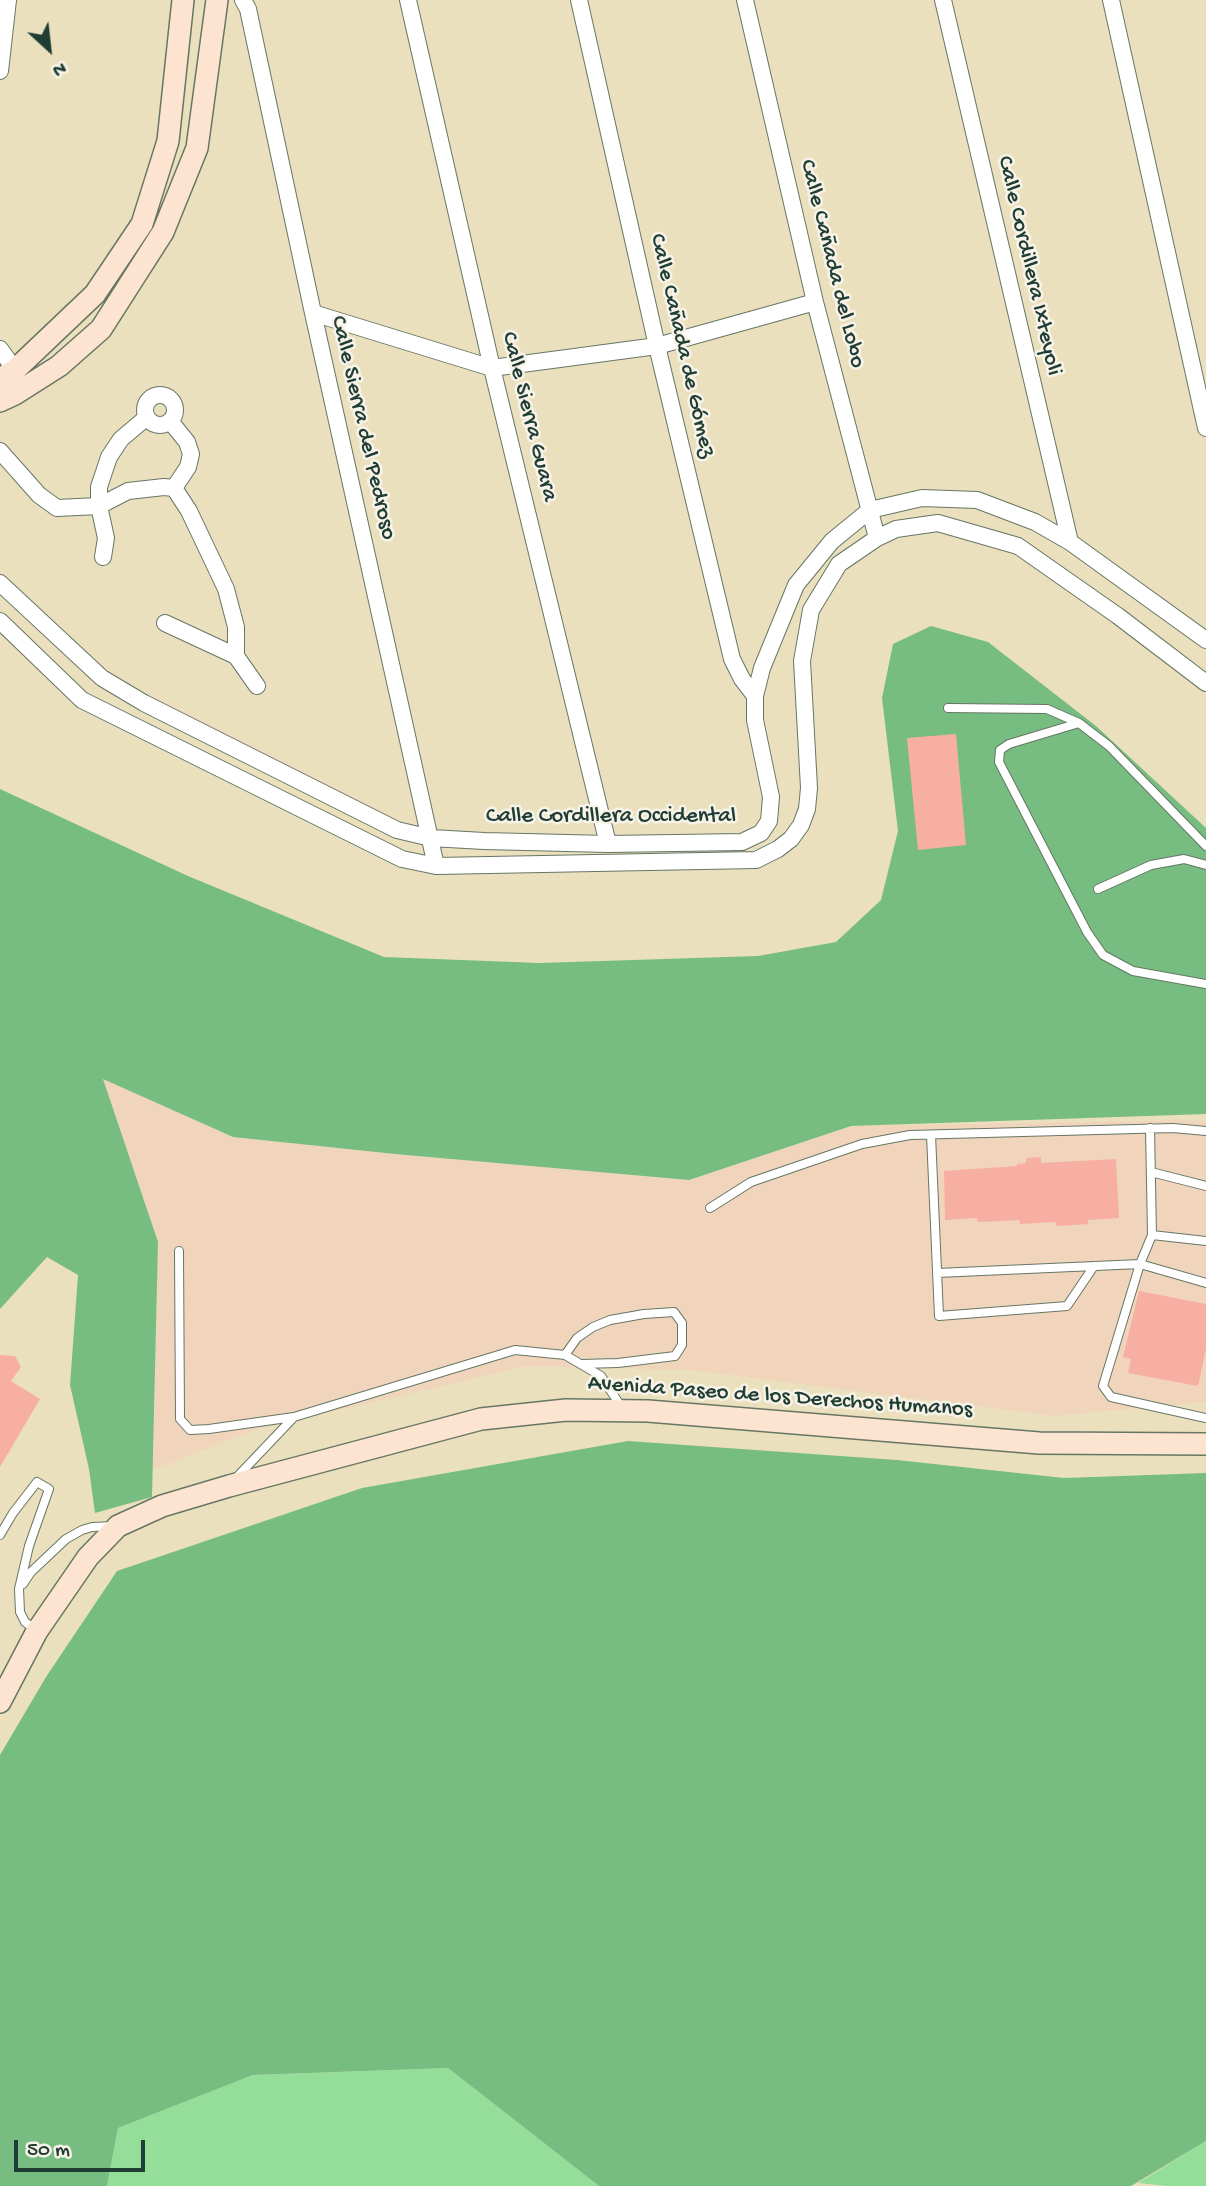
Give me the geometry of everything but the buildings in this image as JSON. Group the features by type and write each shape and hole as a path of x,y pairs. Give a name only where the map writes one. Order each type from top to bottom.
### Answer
{"main road":[{"path":"8,374 95,294 142,224 168,141 183,0"},
{"path":"0,401 59,366 102,329 163,232 197,148 217,0"},
{"name":"Avenida Paseo de los Derechos Humanos","path":"0,1702 37,1630 88,1557 118,1526 162,1506 229,1486 481,1419 566,1410 648,1411 1039,1443 1206,1444"}],"street":[{"path":"0,71 8,0"},
{"name":"Calle Sierra del Pedroso","path":"243,0 248,9 436,866"},
{"name":"Calle Sierra Guara","path":"408,0 492,368 608,844"},
{"name":"Calle Cañada de Gómez","path":"579,0 657,346 732,659 755,696"},
{"name":"Calle Cañada del Lobo","path":"745,0 815,302 877,538"},
{"name":"Calle Cordillera Ixteyoli","path":"943,0 1070,542"},
{"path":"1111,0 1206,428"},
{"path":"313,313 492,368 657,346 815,302"},
{"path":"0,349 8,374"},
{"path":"162,395 171,399 175,413 170,421 161,425 147,417 145,409 149,400 162,395"},
{"path":"103,558 106,538 99,506 99,487 109,457 121,439 147,417"},
{"path":"170,421 187,442 191,454 188,467 174,488"},
{"path":"0,451 39,495 57,508 99,506 128,491 174,488"},
{"path":"174,488 189,511 226,589 236,627 236,656"},
{"name":"Calle Cordillera Occidental","path":"0,583 102,678 144,703 397,830 431,838 608,844 742,842 761,833 769,821 771,797 755,720 755,696 762,668 796,585 832,541 870,510 922,498 976,500 1035,522 1070,542 1206,640"},
{"name":"Calle Cordillera Occidental","path":"0,621 82,700 402,859 436,866 756,860 778,849 791,839 801,825 807,808 809,788 802,661 811,610 839,564 877,538 896,529 938,523 1018,546 1206,683"},
{"path":"165,622 236,656 257,686"},
{"path":"82,700 102,678"}],"lane":[{"path":"948,708 1047,709 1079,723 1109,746 1206,846"},
{"path":"1079,723 1009,744 1000,750 999,762 1087,932 1103,955 1133,971 1206,984"},
{"path":"1098,889 1151,865 1184,859 1206,865"},
{"path":"710,1208 751,1182 862,1144 910,1135 1150,1128 1206,1131"},
{"path":"1150,1128 1152,1235 1140,1264 1103,1386 1111,1397 1206,1418"},
{"path":"931,1135 939,1315 1067,1306 1094,1266"},
{"path":"1151,1172 1206,1186"},
{"path":"1152,1235 1206,1241"},
{"path":"179,1251 180,1419 190,1430 294,1417 515,1350 565,1355 601,1376 623,1411"},
{"path":"937,1273 1140,1264 1206,1283"},
{"path":"565,1355 577,1338 610,1320 674,1312 682,1323 682,1345 675,1356 618,1363 580,1364"},
{"path":"229,1486 294,1417"},
{"path":"0,1535 37,1482 48,1489 29,1546 19,1589 20,1612 25,1622 37,1630"},
{"path":"19,1589 31,1572 66,1539 92,1527 118,1526"}],"shaded area":[{"path":"103,1079 233,1137 688,1180 851,1126 1206,1120 1206,1402 1053,1416 691,1370 527,1366 251,1431 153,1470 158,1242"}],"green space":[{"path":"931,626 988,642 1096,726 1206,828 1206,1114 851,1126 689,1180 233,1137 103,1079 158,1242 152,1497 95,1513 89,1469 70,1385 78,1275 47,1257 0,1309 0,789 188,876 384,957 539,963 758,956 836,942 881,900 898,831 882,698 893,644"},
{"path":"628,1441 897,1460 1064,1478 1206,1473 1206,2141 1131,2186 599,2186 448,2068 253,2075 118,2128 107,2186 0,2186 0,1755 46,1677 117,1571 362,1488"},
{"path":"448,2068 599,2186 107,2186 118,2128 253,2075"},
{"path":"1206,2141 1206,2186 1138,2183"}]}
